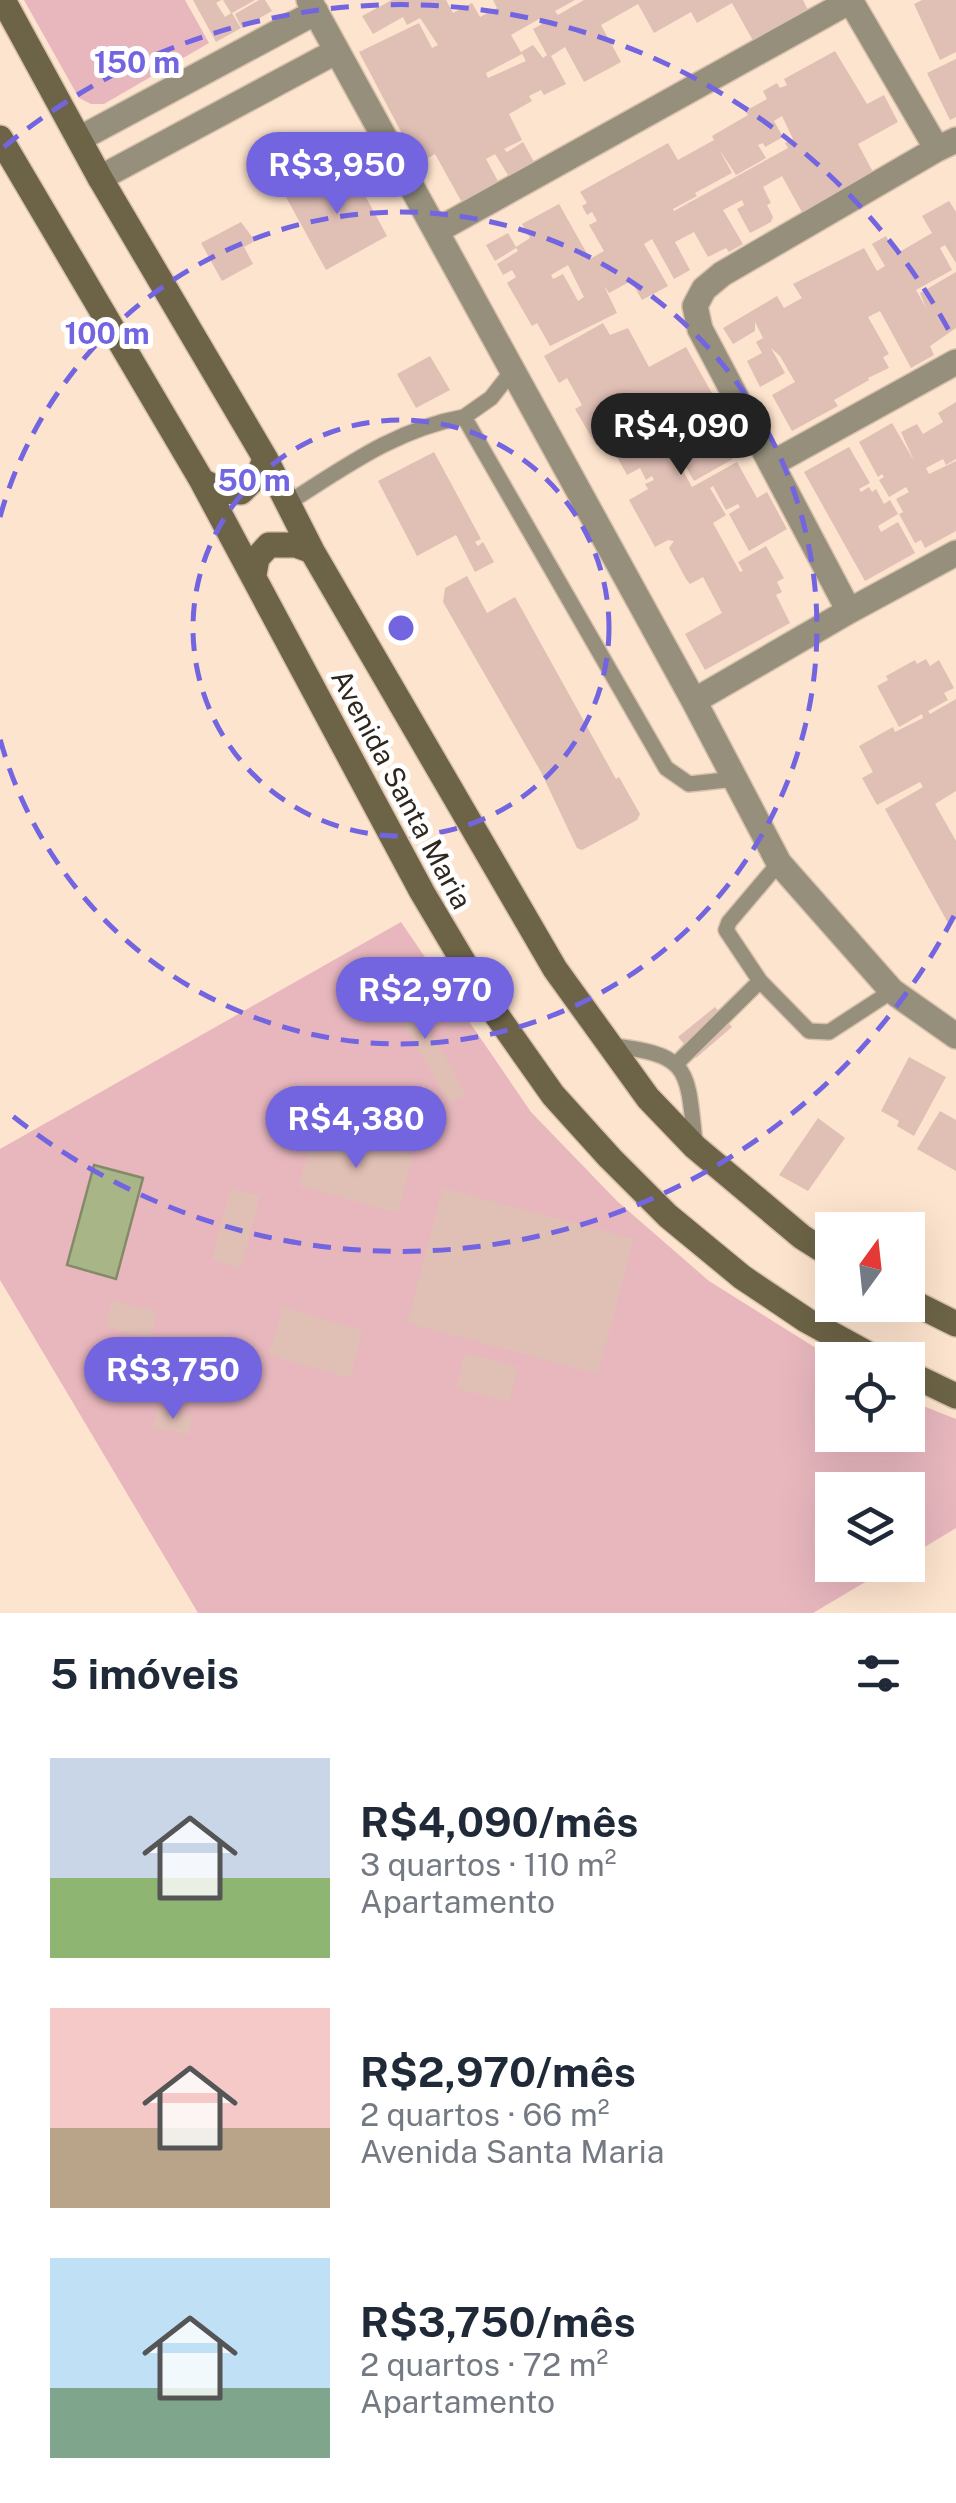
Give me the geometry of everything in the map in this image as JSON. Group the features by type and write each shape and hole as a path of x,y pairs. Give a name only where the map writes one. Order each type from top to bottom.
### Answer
{"main road":[{"name":"Avenida Santa Maria","path":"3,0 100,178 265,458 312,550 555,970 648,1098 696,1147 815,1245"},
{"name":"Avenida Santa Maria","path":"0,138 202,481 422,892 486,1000 553,1095 668,1216 806,1320 846,1342"},
{"path":"202,481 222,491 241,492 260,473 265,458"},
{"path":"254,575 258,558 269,546 280,543 312,550"},
{"path":"925,1308 956,1324"},
{"path":"925,1381 956,1396"}],"street":[{"path":"436,231 850,0 946,145 722,274 704,289 695,306 700,329 849,611"},
{"path":"79,139 312,6 780,863 892,991 956,1036"},
{"path":"100,178 337,51"},
{"path":"773,462 956,362"},
{"path":"694,701 956,553"}],"lane":[{"path":"288,503 374,449 427,424 464,417 490,398 513,370"},
{"path":"464,417 666,768 688,784 735,779"},
{"path":"780,863 726,930 760,982 808,1031 819,1034 829,1032 892,991"},
{"path":"677,1063 760,982"},
{"path":"607,1044 659,1053 677,1063 690,1088 696,1147"}],"shaded area":[{"path":"24,0 185,0 209,43 104,104 91,104 79,98"},
{"path":"401,922 531,1112 617,1201 709,1281 815,1347 815,1452 925,1452 925,1407 956,1419 956,1528 925,1547 925,1472 815,1472 815,1582 865,1582 813,1613 198,1613 0,1280 0,1149"},
{"path":"94,1165 143,1178 116,1279 67,1265"}],"building":[{"path":"193,0 221,0 216,3 225,17 231,13 223,0 255,0 232,13 241,28 216,42"},
{"path":"265,0 272,11 242,28 235,14"},
{"path":"392,0 446,0 453,13 472,3 480,17 497,8 493,0 575,0 555,11 558,15 584,0 803,0 811,16 756,46 732,3 697,23 691,12 654,33 638,4 601,25 621,62 584,82 565,47 551,56 566,84 544,95 541,90 529,96 532,101 509,114 522,140 504,149 507,152 523,142 538,169 513,183 495,154 486,159 499,183 465,208 435,154 418,164 359,52 419,23 432,48 438,45 420,18 407,25 403,17 373,34 362,16","holes":["539,19 542,24 533,29 547,55 543,58 533,45 521,52 526,61 488,78 486,73 522,54 511,35"]},
{"path":"922,0 956,0 956,52 940,60 914,4"},
{"path":"835,51 867,104 884,95 898,122 858,144 873,172 804,216 782,176 763,187 771,203 767,205 773,217 771,222 750,233 737,209 744,205 742,200 723,210 743,244 708,257 694,232 675,242 690,270 674,279 652,239 644,244 668,286 642,300 631,281 609,293 604,286 617,313 550,346 537,323 532,326 507,283 516,277 512,270 503,275 497,264 518,251 516,248 495,261 486,245 508,233 516,247 530,238 522,224 559,204 590,259 604,251 589,225 597,221 592,212 587,215 582,206 587,203 580,192 668,143 678,160 748,115 745,111 767,99 763,91 777,83 780,88 787,85 784,79","holes":["782,116 793,139 785,143 788,148 674,211 697,196 695,193 732,173 719,149 736,175 766,158 758,145 763,143 765,147 783,137 774,121","568,265 584,297 578,301 563,274 553,279 551,275"]},
{"path":"956,59 956,117 950,120 927,73"},
{"path":"348,164 387,236 326,270 286,197"},
{"path":"949,201 956,212 956,263 945,245 940,248 952,270 916,290 926,308 920,293 956,272 956,328 930,346 934,355 911,368 880,311 868,317 889,354 883,357 889,368 834,400 838,406 792,431 772,395 795,382 780,356 771,348 785,373 760,387 747,361 762,353 756,342 763,338 755,322 755,331 733,344 723,328 777,296 784,308 802,298 793,284 864,248 877,271 885,266 872,244 886,236 896,254 932,233 922,216"},
{"path":"241,222 255,241 244,247 253,264 222,281 201,243"},
{"path":"603,323 610,335 628,328 649,367 686,347 727,420 716,429 733,459 694,481 682,460 678,462 692,487 737,462 757,498 767,492 787,529 749,551 729,514 740,507 738,504 726,510 713,486 710,488 726,515 713,523 740,572 743,571 738,562 766,546 784,578 777,582 782,592 776,595 790,623 705,670 685,634 722,613 703,577 690,584 686,579 669,548 674,541 655,547 629,500 648,489 645,484 654,480 652,476 646,480 640,468 627,475 607,439 596,445 575,409 582,405 567,378 559,383 544,356","holes":["641,394 644,399 649,396 657,411 690,397 656,416 662,432 652,414 648,417 635,397"]},
{"path":"430,356 450,390 416,408 397,374"},
{"path":"956,402 956,459 946,465 943,459 926,468 929,474 925,476 956,461 956,531 925,548 921,540 915,543 899,514 903,512 896,499 909,492 906,487 889,497 879,480 884,477 878,477 859,442 892,423 914,461 901,432 917,424 923,434 943,422 938,413"},
{"path":"849,447 870,483 859,489 861,492 869,487 872,492 876,489 884,504 890,500 898,514 878,526 881,532 898,522 915,553 865,581 804,472"},
{"path":"434,452 481,539 475,542 478,546 483,542 494,562 475,572 456,535 417,556 378,481"},
{"path":"467,576 487,613 515,597 616,779 619,777 640,814 637,820 582,850 577,848 541,772 443,602 445,588"},
{"path":"926,659 930,666 939,660 954,688 944,693 948,700 928,711 930,714 956,699 956,791 935,804 956,841 956,919 948,923 885,809 923,787 920,782 877,805 862,778 873,772 859,746 893,727 895,732 923,718 922,714 899,727 877,686 888,680 886,676 915,660 917,664"},
{"path":"402,982 462,1087 465,1095 449,1103 385,992"},
{"path":"715,1007 732,1027 696,1058 678,1037"},
{"path":"909,1057 946,1077 914,1136 881,1111"},
{"path":"940,1111 956,1120 956,1171 917,1149"},
{"path":"818,1118 845,1138 808,1191 779,1175"},
{"path":"314,1130 413,1156 398,1213 299,1186"},
{"path":"231,1188 260,1196 241,1268 212,1260"},
{"path":"443,1188 634,1239 598,1374 407,1323"},
{"path":"112,1300 157,1312 150,1338 105,1326"},
{"path":"283,1307 363,1331 350,1378 269,1355"},
{"path":"465,1353 518,1367 509,1402 456,1388"},
{"path":"158,1408 192,1417 188,1435 153,1427"}]}
